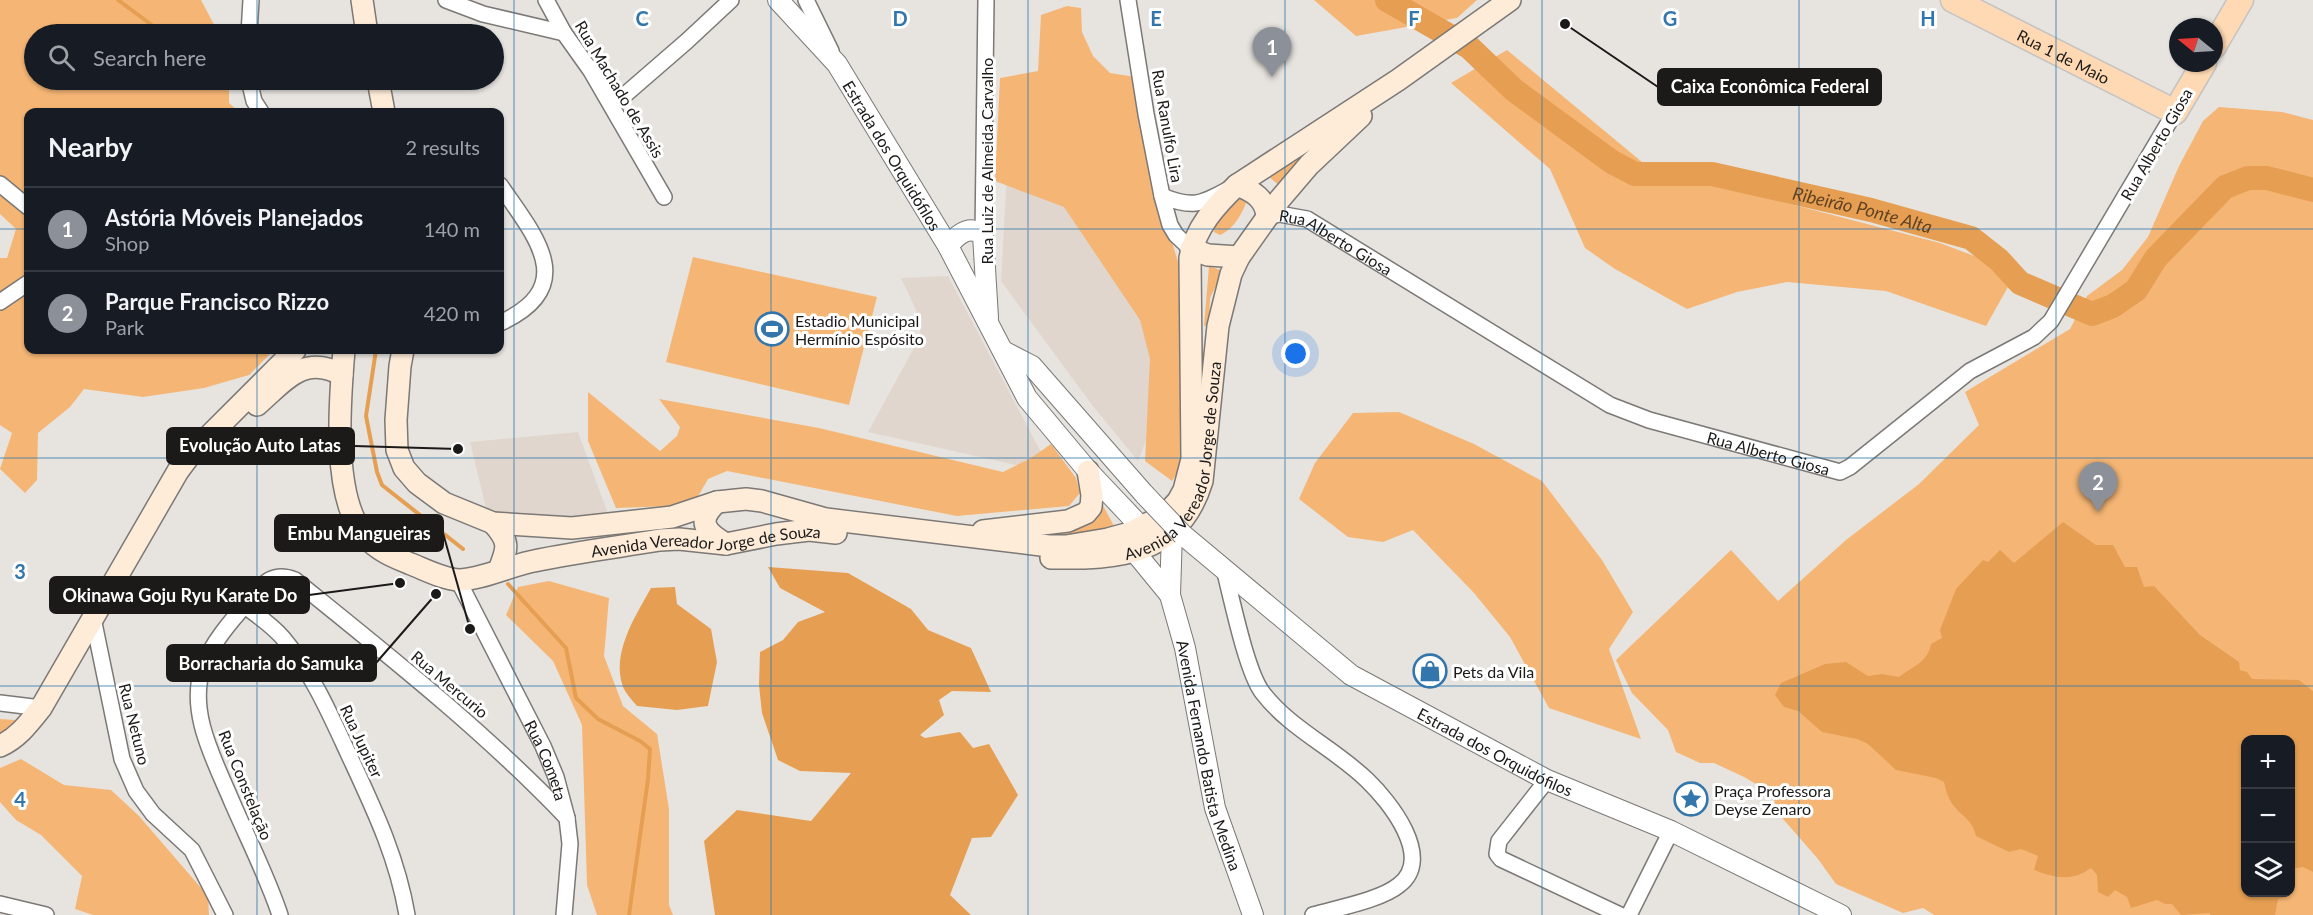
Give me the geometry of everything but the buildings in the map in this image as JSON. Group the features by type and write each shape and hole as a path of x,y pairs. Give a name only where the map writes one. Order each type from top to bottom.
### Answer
{"main road":[{"path":"362,0 366,24"},
{"name":"Avenida Vereador Jorge de Souza","path":"493,523 572,528 672,518 717,502 746,499 762,501 816,517 1058,546 1108,539 1142,528 1166,514 1178,501 1186,484 1192,459 1191,249 1216,205 1237,185 1398,80 1510,0"},
{"name":"Rua 1 de Maio","path":"1953,0 2175,112"},
{"path":"2223,31 2241,0"},
{"name":"Rua Alberto Giosa","path":"2175,112 2199,72"},
{"name":"Avenida Vereador Jorge de Souza","path":"499,570 532,561 660,540 679,539 726,544 809,530 1043,558 1092,558 1156,544 1178,533 1202,481 1218,326 1226,289 1239,257 1267,217 1309,165 1398,80"},
{"path":"380,90 383,108"},
{"path":"1237,185 1255,193 1266,207 1267,217"},
{"path":"1191,249 1208,255 1239,257"},
{"path":"0,746 10,742 41,708 178,471 190,455 291,354"},
{"path":"344,354 341,461 344,491 355,522 364,536 390,556 458,580 499,570 507,542 505,536 493,523 444,503 417,483 404,468 397,450 396,429 400,366 403,354"},
{"path":"162,502 245,416 294,373 302,368 315,367 342,375"},
{"path":"956,534 1078,518 1091,507 1092,495 1088,471"},
{"path":"717,502 706,516 705,524 710,534 726,544"}],"street":[{"path":"250,24 251,0"},
{"path":"446,0 483,14 564,33"},
{"name":"Rua Machado de Assis","path":"546,0 564,33 612,106 663,197"},
{"path":"612,106 731,0"},
{"path":"806,0 837,64"},
{"name":"Rua Luiz de Almeida Carvalho","path":"986,0 984,235 988,323"},
{"name":"Rua Ranulfo Lira","path":"1128,0 1162,196 1170,225 1176,235 1191,249"},
{"name":"Estrada dos Orquidófilos","path":"785,2 837,64 948,246"},
{"path":"251,90 258,108"},
{"name":"Rua Alberto Giosa","path":"1267,217 1279,214 1307,219 1610,405 1649,420 1840,471 1850,467 1970,371 2034,337 2059,310 2076,283 2175,112"},
{"path":"0,184 24,204"},
{"name":"Avenida Vereador Jorge de Souza","path":"1162,196 1182,204 1196,204 1237,185"},
{"path":"504,191 532,232 542,250 546,265 544,280 535,297 514,317 504,321"},
{"path":"984,235 978,231 966,231 958,234 948,246 1027,398 1088,471 1142,528"},
{"path":"959,266 978,270 987,266"},
{"path":"0,302 24,286"},
{"path":"1003,351 1032,366 1027,398"},
{"name":"Estrada dos Orquidófilos","path":"1032,366 1178,533 1351,675 1547,780 1671,831 1841,915"},
{"name":"Avenida Fernando Batista Medina","path":"1170,595 1178,533"},
{"name":"Avenida Fernando Batista Medina","path":"1134,550 1170,595 1185,648 1215,808 1253,915"},
{"path":"477,616 478,592 483,580 499,570"},
{"path":"1224,570 1252,673 1261,690 1283,715 1366,780 1389,806 1411,841 1413,856 1409,871 1401,884 1387,893 1313,915"},
{"name":"Rua Mercurio","path":"244,606 267,581 276,576 285,576 295,580 467,721 530,779 567,818"},
{"name":"Rua Cometa","path":"458,580 543,746 556,777 567,818 570,855 564,915"},
{"name":"Rua Constelação","path":"244,606 212,648 203,667 198,688 201,717 210,751 280,915"},
{"name":"Rua Jupiter","path":"244,606 267,622 283,638 327,708 381,823 400,876 407,915"},
{"name":"Rua Netuno","path":"93,618 122,759 136,790 153,814 192,850 225,915"},
{"path":"0,703 41,708"},
{"path":"1547,780 1499,841 1497,854 1501,859 1620,915"},
{"path":"1629,915 1671,831"},
{"path":"0,904 46,915"}],"shaded area":[{"path":"0,0 201,0 214,24 24,24 24,90 229,90 229,103 235,108 24,108 24,354 270,354 249,375 204,388 143,397 84,389 70,407 38,433 37,480 25,493 0,469 12,433 0,425 0,258 7,258 16,229 0,214"},
{"path":"1314,0 1477,0 1457,18 1356,36"},
{"path":"1067,6 1081,8 1082,32 1093,56 1110,73 1136,77 1153,180 1179,265 1185,461 1172,481 1145,461 1150,359 1140,320 1064,207 995,181 1000,78 1038,71 1041,15"},
{"path":"1507,50 1648,167 1940,243 1985,260 2008,287 1986,326 1886,291 1787,282 1737,292 1687,309 1615,269 1585,248 1550,169 1451,83"},
{"path":"2219,107 2282,112 2313,120 2313,915 1934,915 1923,908 1903,913 1836,884 1818,859 1777,812 1773,794 1714,763 1700,763 1676,752 1668,730 1632,693 1616,660 1731,550 1778,601 1846,540 1919,484 1979,425 1965,392 2070,329 2087,296 2122,270 2148,237 2179,166 2203,121"},
{"path":"1009,136 1117,253 1166,388 1138,461 1092,405 1001,281"},
{"path":"1316,141 1280,186 1269,177"},
{"path":"1243,191 1247,200 1237,220 1225,233 1220,235 1214,232 1221,214"},
{"name":"Estadio Municipal Hermínio Espósito","path":"693,257 877,297 849,405 666,362"},
{"path":"1209,266 1223,271 1210,298 1209,325 1204,326"},
{"path":"948,276 1052,473 868,432 921,335 916,310 901,278"},
{"path":"588,392 660,451 677,436 680,427 659,399 819,428 1003,472 1031,458 1051,444 1076,478 1080,493 1069,506 957,516 727,471 708,479 696,500 672,506 616,508 588,441"},
{"path":"1399,412 1474,444 1542,481 1602,560 1633,612 1609,649 1641,739 1549,708 1510,637 1474,593 1413,530 1383,542 1348,537 1299,499 1315,463 1353,413"},
{"path":"578,432 610,519 555,526 487,512 470,442"},
{"path":"1099,498 1115,528 1065,538 1025,533 1062,534 1078,529 1086,524 1093,515"},
{"path":"2063,522 2096,545 2113,545 2125,567 2137,567 2144,587 2154,586 2200,635 2239,662 2240,670 2247,672 2252,679 2299,680 2313,691 2313,872 2303,867 2295,868 2295,735 2241,735 2241,897 2285,897 2278,899 2275,915 2210,915 2210,913 2181,915 2172,904 2165,904 2157,900 2131,908 2127,897 2115,890 2108,897 2098,892 2097,875 2091,868 2070,877 2049,875 2034,870 2038,856 2021,849 2009,852 1976,836 1970,822 1951,802 1944,782 1936,778 1896,770 1868,744 1857,739 1822,732 1798,711 1784,707 1775,695 1781,683 1825,664 1846,662 1868,676 1882,674 1899,677 1919,664 1926,656 1931,644 1942,638 1940,630 1956,589 1983,560 1988,562 2000,550 2014,563"},
{"path":"768,567 848,573 911,609 928,630 971,648 991,692 952,691 939,700 944,715 920,735 925,738 960,732 973,748 989,744 1018,795 991,837 972,838 950,895 971,915 715,915 704,841 737,810 811,821 851,773 800,771 778,760 762,713 759,685 760,652 783,640 798,622 825,612 780,588"},
{"path":"549,581 609,598 604,656 623,706 657,734 669,809 669,905 673,915 597,915 587,885 582,725 553,661 506,615 518,587"},
{"path":"675,587 677,604 711,629 717,662 708,706 677,710 637,706 623,687 620,674 622,648 632,623 651,588"},
{"path":"0,719 15,720 18,724 0,735"},
{"path":"21,759 64,785 111,790 139,816 208,896 209,915 93,915 75,909 82,876 41,835 16,820 0,802 0,768"}],"waterway":[{"path":"118,0 150,24"},
{"name":"Ribeirão Ponte Alta","path":"1387,0 1469,47 1514,90 1612,162 1635,174 1712,174 1871,210 1971,238 1999,260 2020,283 2092,314 2113,306 2136,290 2156,258 2225,187 2248,178 2267,178 2313,190"},
{"path":"375,354 366,416 377,472 382,485 463,549"},
{"path":"508,584 566,648 576,698 598,719 640,741 650,749 629,915"}],"place":[{"name":"Caixa Econômica Federal","path":"1565,24"},
{"name":"Astória Móveis Planejados","path":"1272,77"},
{"name":"Estadio Municipal Hermínio Espósito","path":"772,329"},
{"name":"Evolução Auto Latas","path":"458,449"},
{"name":"Parque Francisco Rizzo","path":"2098,512"},
{"name":"Okinawa Goju Ryu Karate Do","path":"400,583"},
{"name":"Borracharia do Samuka","path":"436,594"},
{"name":"Embu Mangueiras","path":"470,629"},
{"name":"Pets da Vila","path":"1430,671"},
{"name":"Praça Professora Deyse Zenaro","path":"1691,799"}]}
